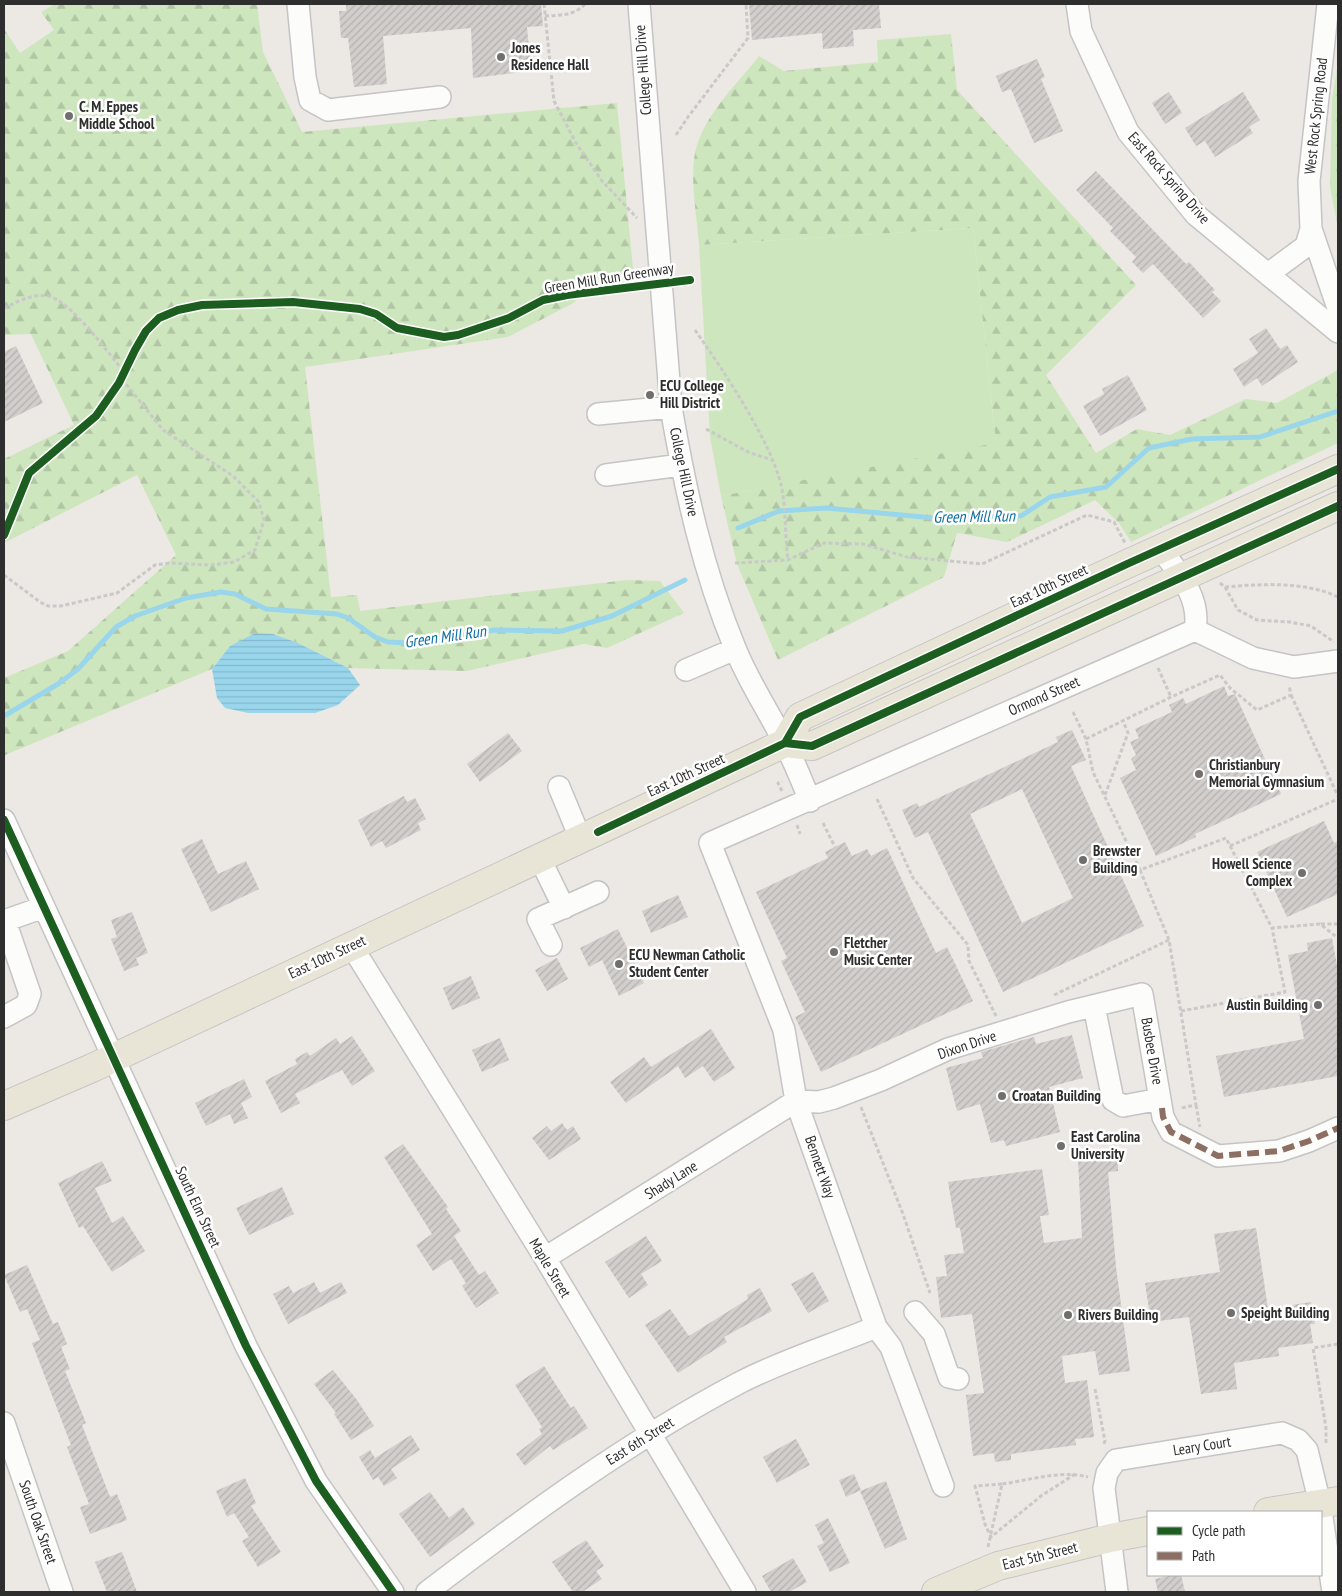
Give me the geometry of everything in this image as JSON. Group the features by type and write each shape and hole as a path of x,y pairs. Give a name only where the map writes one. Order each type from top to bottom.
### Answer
{"main road":[{"name":"East 10th Street","path":"4,1106 114,1057 581,840 785,743 800,716 1338,469"},
{"path":"785,743 812,746 1182,579 1338,506"},
{"path":"1274,1511 1329,1502"},
{"name":"East 5th Street","path":"936,1592 998,1566 1110,1538 1147,1532"}],"street":[{"path":"298,4 305,77 310,100 328,110 440,97"},
{"name":"College Hill Drive","path":"638,4 671,407 681,465 710,577 735,649 751,686 785,743"},
{"name":"East Rock Spring Drive","path":"1077,4 1080,31 1128,132 1196,215 1338,332"},
{"name":"West Rock Spring Road","path":"1328,4 1309,181 1311,229 1338,308"},
{"name":"West Rock Spring Road","path":"1268,274 1306,246 1311,229"},
{"path":"598,414 671,407"},
{"path":"606,475 681,465"},
{"path":"1161,549 1182,579 1195,606 1197,617 1195,630 1253,658 1294,667 1338,662"},
{"name":"Ormond Street","path":"710,844 1195,630"},
{"path":"686,670 735,649"},
{"path":"785,743 810,801"},
{"path":"559,787 581,840"},
{"name":"South Elm Street","path":"6,832 44,907 246,1346 316,1481 393,1592"},
{"name":"Bennett Way","path":"710,844 784,1030 796,1101 876,1327 891,1347 943,1486"},
{"path":"540,859 564,908"},
{"path":"551,945 538,919 598,892"},
{"path":"4,1016 26,1005 30,994 4,921 44,907"},
{"name":"Maple Street","path":"351,946 545,1258 745,1592"},
{"name":"Dixon Drive","path":"796,1101 819,1102 834,1098 948,1049 1094,1006 1142,994"},
{"name":"Busbee Drive","path":"1142,994 1161,1106 1171,1132 1218,1156 1279,1151 1309,1141 1338,1128"},
{"path":"1094,1006 1113,1100 1123,1106 1161,1106"},
{"name":"Shady Lane","path":"545,1258 796,1101"},
{"path":"915,1312 934,1334 949,1377 958,1379"},
{"name":"East 6th Street","path":"427,1592 522,1519 650,1432 740,1383 787,1361 876,1327"},
{"name":"South Oak Street","path":"4,1423 62,1592"},
{"name":"Leary Court","path":"1110,1538 1104,1488 1107,1473 1116,1460 1272,1434 1282,1433 1298,1440 1308,1450 1329,1502"},
{"path":"1329,1502 1333,1592"},
{"path":"1110,1538 1117,1592"}],"path":[{"path":"544,4 554,101 576,143 602,181 638,219"},
{"path":"545,16 569,15 580,9 584,4"},
{"path":"676,135 748,38 746,4"},
{"path":"4,308 32,296 48,296 67,305 125,372 163,430 233,476 259,502 264,520 255,550 234,562 211,565 170,563 155,565 117,593 62,606 48,606 40,602 4,575"},
{"path":"696,330 723,369 772,461 783,494 784,532 788,560"},
{"path":"115,390 125,372"},
{"path":"706,430 748,452 772,461"},
{"path":"735,563 788,560 824,543 863,544 907,556 982,564 1087,515 1114,522 1126,545"},
{"path":"1220,583 1225,587 1238,610 1257,620 1290,622 1310,626 1338,645"},
{"path":"1225,587 1252,584 1298,586 1327,592 1338,598"},
{"path":"1158,668 1171,696"},
{"path":"1086,739 1171,696 1220,675 1230,688 1257,710 1291,696"},
{"path":"1230,846 1338,798 1291,696 1289,685"},
{"path":"1073,712 1086,739 1093,772 1140,870 1169,940 1196,1105 1161,1106"},
{"path":"1104,796 1128,733 1123,721"},
{"path":"877,799 913,878 968,945 969,960 998,1022"},
{"path":"823,823 835,847"},
{"path":"1140,870 1226,838 1272,928 1285,992 1181,1011"},
{"path":"1320,924 1338,938"},
{"path":"1272,928 1338,924"},
{"path":"1052,996 1169,940"},
{"path":"860,1105 903,1214 930,1293"},
{"path":"1326,1448 1326,1428 1313,1348 1338,1344"},
{"path":"991,1537 985,1524 975,1486 1075,1474 1091,1478"},
{"path":"991,1537 1040,1496 1075,1474"},
{"path":"987,1555 1002,1484"}],"green space":[{"path":"55,4 257,4 263,52 302,132 617,103 634,279 585,283 575,302 508,337 305,367 331,597 357,595 360,611 627,580 660,581 684,613 607,648 584,644 467,671 348,668 298,643 273,634 230,646 212,669 5,755 4,678 68,651 176,555 137,475 4,543 4,459 74,425 31,334 4,335 4,29 20,53 54,30 41,12"},
{"path":"951,34 957,90 1136,285 1046,375 1096,453 1137,429 1170,435 1246,399 1277,403 1338,370 1338,443 1131,542 1119,523 1095,500 1007,542 957,533 944,577 778,660 737,564 721,496 996,443 973,228 699,245 693,181 697,145 710,117 719,104 759,56 784,71 878,62 877,40"},
{"path":"1338,63 1338,228 1330,187 1332,99"},
{"path":"973,228 996,444 721,496 710,437 699,245"}],"water":[{"path":"255,633 273,634 298,643 348,668 360,685 338,705 315,713 248,713 225,708 217,698 212,669 230,646"}],"building":[{"name":"Jones Residence Hall","path":"346,4 541,4 543,26 527,27 531,71 473,78 471,28 383,36 387,84 354,87 348,38 341,38 339,11 346,11"},
{"path":"749,4 879,4 881,28 853,30 854,46 823,49 822,33 752,40"},
{"path":"1037,59 1045,77 1041,79 1063,131 1034,143 1011,89 1002,92 996,76"},
{"path":"1169,92 1182,113 1165,124 1152,103"},
{"path":"1243,92 1260,120 1249,127 1253,133 1215,157 1205,141 1196,146 1185,128"},
{"path":"1096,171 1186,264 1189,262 1215,290 1212,292 1221,301 1203,318 1153,264 1143,273 1132,262 1136,257 1110,231 1113,228 1076,190"},
{"path":"1266,328 1280,349 1287,345 1298,362 1262,386 1257,378 1244,387 1233,369 1258,353 1249,339"},
{"path":"16,346 43,403 4,422 4,352"},
{"path":"1128,375 1147,410 1100,436 1083,406 1104,394 1102,389"},
{"name":"Christianbury Memorial Gymnasium","path":"1224,686 1228,696 1235,694 1281,794 1195,834 1196,837 1156,856 1120,778 1136,770 1131,759 1136,755 1130,742 1139,738 1135,729 1172,712 1169,705 1183,698 1186,704"},
{"name":"Brewster Building","path":"1072,730 1086,760 1071,766 1144,926 1003,992 928,832 915,838 902,810 917,803 919,807 1058,742 1056,737","holes":["1022,789 1073,898 1022,923 970,814"]},
{"path":"508,733 522,751 480,782 467,764"},
{"path":"404,796 407,802 415,798 426,819 418,823 421,830 386,848 382,841 371,847 358,820"},
{"name":"Howell Science Complex","path":"1324,821 1334,843 1338,841 1338,894 1287,917 1257,852"},
{"path":"202,839 218,874 246,861 259,889 211,912 181,849"},
{"name":"Fletcher Music Center","path":"845,842 852,856 867,849 871,856 887,848 936,953 947,947 973,1001 821,1072 795,1017 805,1012 781,961 787,958 756,892 828,858 825,852"},
{"path":"678,895 688,917 651,933 642,911"},
{"path":"132,912 148,953 136,958 139,965 124,971 111,939 117,937 111,920"},
{"name":"ECU Newman Catholic Student Center","path":"618,929 644,983 619,996 602,960 589,967 580,948"},
{"name":"Austin Building","path":"1332,938 1338,971 1338,1076 1224,1097 1216,1056 1304,1039 1288,955 1308,951 1307,943"},
{"path":"557,958 568,979 547,991 535,970"},
{"path":"471,976 480,998 452,1010 443,988"},
{"path":"711,1029 735,1068 714,1082 703,1066 685,1078 678,1066 626,1103 610,1082 644,1057 651,1067"},
{"name":"Croatan Building","path":"1072,1035 1083,1078 1049,1087 1060,1132 1006,1146 1004,1140 991,1143 980,1104 957,1111 946,1068 983,1058 981,1052 1034,1037 1036,1044"},
{"path":"352,1036 375,1071 352,1086 342,1070 295,1094 300,1103 281,1113 265,1081 297,1064 295,1059 307,1052 310,1056 336,1038 340,1044"},
{"path":"500,1038 509,1060 482,1072 472,1050"},
{"path":"244,1079 252,1097 241,1103 248,1118 234,1124 230,1114 206,1126 195,1103"},
{"path":"562,1123 567,1130 573,1126 581,1139 549,1160 532,1138 547,1126 551,1131"},
{"path":"403,1144 448,1207 446,1209 461,1231 454,1236 479,1275 485,1271 499,1293 476,1308 462,1286 466,1283 451,1259 433,1271 416,1245 432,1234 384,1157"},
{"name":"Rivers Building","path":"1118,1152 1118,1171 1108,1172 1116,1267 1130,1371 1099,1375 1095,1351 1062,1356 1065,1383 1087,1380 1094,1437 1075,1439 1076,1445 1011,1454 1011,1460 995,1462 994,1453 973,1456 966,1395 984,1393 972,1314 941,1318 936,1277 947,1276 944,1255 964,1253 960,1228 956,1228 948,1182 1042,1169 1049,1215 1040,1216 1044,1243 1082,1238 1078,1160 1100,1159 1101,1154"},
{"path":"102,1161 112,1181 95,1188 112,1223 123,1216 145,1251 112,1272 83,1226 79,1228 58,1183"},
{"path":"282,1187 294,1214 249,1235 236,1208"},
{"name":"Speight Building","path":"1256,1228 1268,1309 1311,1302 1315,1324 1310,1324 1313,1343 1278,1348 1279,1356 1234,1363 1237,1389 1201,1394 1189,1317 1151,1322 1145,1283 1220,1272 1214,1234"},
{"path":"646,1236 662,1261 641,1274 648,1285 629,1298 605,1262"},
{"path":"27,1265 53,1324 58,1322 67,1344 61,1347 70,1369 65,1371 86,1423 82,1425 110,1497 117,1494 127,1520 90,1534 80,1507 89,1504 67,1447 71,1445 32,1343 40,1340 27,1309 20,1312 4,1275"},
{"path":"813,1272 829,1301 808,1313 791,1284"},
{"path":"314,1282 320,1293 341,1282 347,1293 288,1324 273,1294 289,1286 293,1293"},
{"path":"760,1288 772,1311 724,1337 727,1342 678,1373 645,1325 670,1309 689,1336 748,1299 747,1295"},
{"path":"544,1366 571,1408 574,1406 588,1428 553,1450 550,1446 525,1466 516,1454 542,1434 539,1429 542,1427 515,1385"},
{"path":"333,1370 357,1400 374,1426 351,1440 334,1414 336,1413 314,1384"},
{"path":"411,1435 420,1450 391,1469 397,1478 384,1486 378,1477 373,1480 359,1457 370,1450 375,1458"},
{"path":"796,1439 810,1465 777,1483 763,1457"},
{"path":"854,1474 861,1490 846,1497 839,1480"},
{"path":"245,1478 256,1503 251,1506 281,1552 258,1567 242,1541 249,1537 234,1513 227,1517 216,1491"},
{"path":"886,1481 907,1539 885,1549 860,1491"},
{"path":"430,1492 449,1518 463,1507 475,1524 430,1557 399,1514"},
{"path":"828,1518 850,1563 830,1572 817,1546 824,1543 815,1525"},
{"path":"586,1540 604,1566 596,1571 602,1579 582,1592 573,1592 552,1562"},
{"path":"122,1552 137,1592 107,1592 95,1562"},
{"path":"793,1558 807,1582 789,1592 771,1592 762,1576"},
{"path":"1181,1576 1185,1592 1158,1592 1155,1579"}],"waterway":[{"name":"Green Mill Run","path":"738,528 779,511 826,508 934,518 1021,516 1050,497 1106,487 1149,448 1192,439 1260,437 1338,411"},
{"name":"Green Mill Run","path":"4,716 58,684 78,669 116,627 135,616 186,598 221,592 235,594 266,609 337,614 348,618 375,637 388,642 409,643 495,630 562,631 612,616 685,580"}],"marked path":[{"path":"1162,1108 1163,1117 1171,1132 1218,1156 1279,1151 1309,1141 1338,1128"}],"cycle path":[{"name":"Green Mill Run Greenway","path":"4,535 29,473 96,416 119,383 146,331 159,318 178,310 202,305 293,302 360,309 376,314 397,328 444,337 458,335 509,318 543,300 567,295 690,280"},
{"path":"785,743 800,717 1127,564 1338,469"},
{"path":"598,832 785,743 812,746 1338,506"},
{"path":"4,820 246,1346 316,1481 393,1592"}],"place":[{"name":"Jones Residence Hall","path":"501,57"},
{"name":"C. M. Eppes Middle School","path":"69,116"},
{"name":"ECU College Hill District","path":"650,395"},
{"name":"Christianbury Memorial Gymnasium","path":"1199,774"},
{"name":"Brewster Building","path":"1083,860"},
{"name":"Howell Science Complex","path":"1302,873"},
{"name":"Fletcher Music Center","path":"834,952"},
{"name":"ECU Newman Catholic Student Center","path":"619,964"},
{"name":"Austin Building","path":"1318,1005"},
{"name":"Croatan Building","path":"1002,1096"},
{"name":"East Carolina University","path":"1061,1146"},
{"name":"Speight Building","path":"1231,1313"},
{"name":"Rivers Building","path":"1068,1315"}]}
